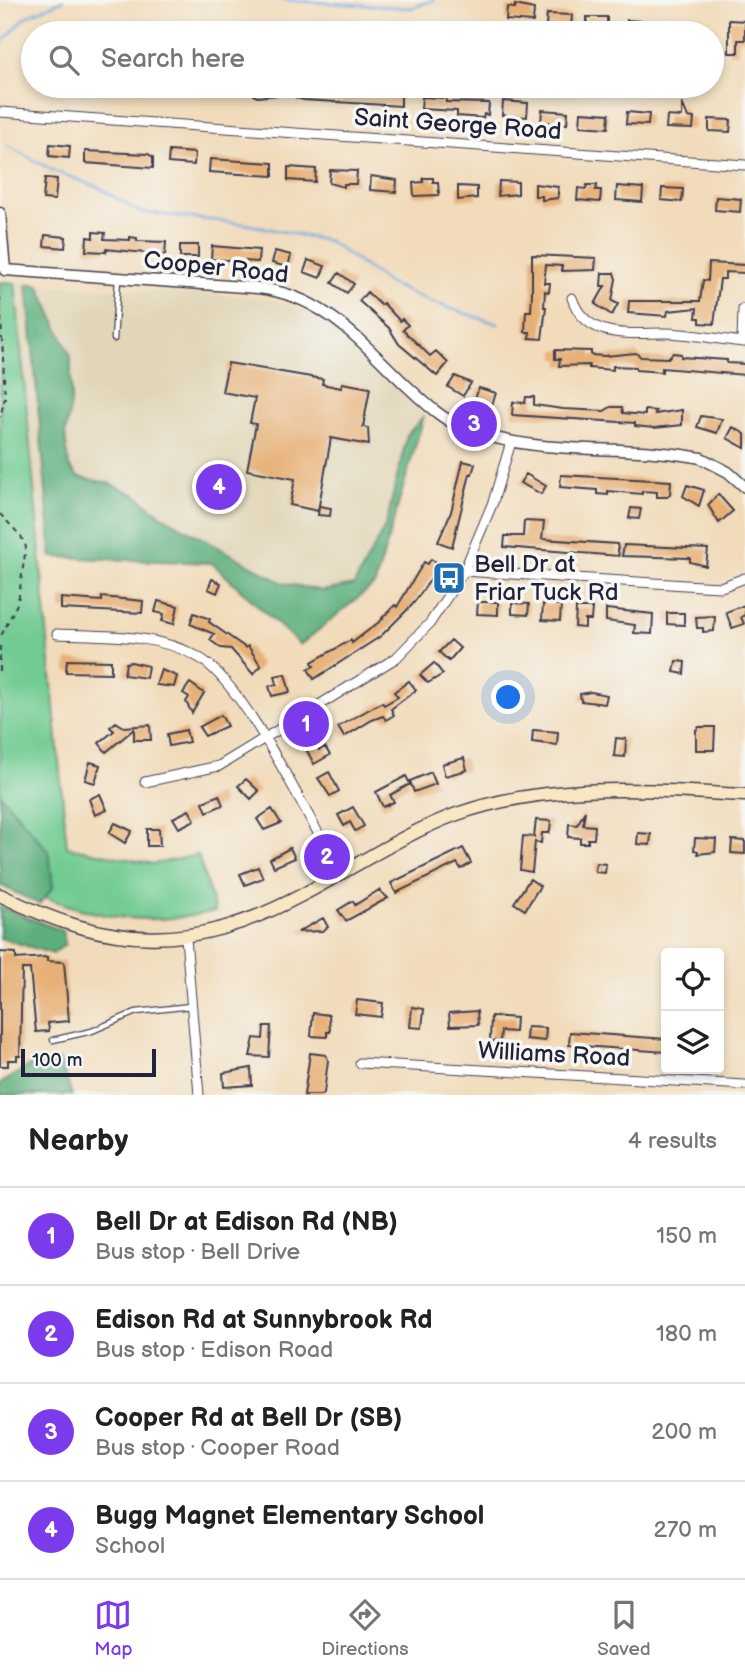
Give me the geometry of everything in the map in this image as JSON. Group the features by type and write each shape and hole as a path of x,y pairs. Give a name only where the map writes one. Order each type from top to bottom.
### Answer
{"main road":[{"path":"0,895 60,923 140,937 186,938 269,911 390,844 455,814 500,801 627,788 745,795"}],"street":[{"name":"Saint George Road","path":"0,112 745,165"},
{"path":"0,213 3,269"},
{"name":"Cooper Road","path":"3,269 275,290 309,301 337,320 446,419 510,442 701,458 728,472 745,487"},
{"path":"572,298 576,311 586,320 616,334 664,333 743,342 743,309"},
{"path":"145,782 219,766 396,658 430,623 464,571 493,502 510,442"},
{"path":"464,571 721,587 745,578"},
{"path":"57,634 131,637 166,645 198,657 222,675 263,739 340,873"},
{"path":"186,938 199,1095"},
{"name":"Williams Road","path":"360,1063 745,1085"}],"lane":[{"path":"114,339 118,278"},
{"path":"53,1040 92,1031 136,1012 191,1006"}],"path":[{"path":"0,297 5,398 0,417"},
{"path":"0,513 22,536 26,547 18,601 0,638"},
{"path":"0,646 0,672"},
{"path":"0,731 0,762"}],"shaded area":[{"path":"15,283 264,298 305,311 346,340 424,416 375,584 300,645 212,563 41,557"}],"green space":[{"path":"0,282 15,283 67,847 154,864 198,855 215,911 156,919 104,915 0,881"},
{"path":"27,284 39,285 71,357 71,404 65,434 69,466 78,477 108,483 136,495 162,516 283,583 323,591 354,585 386,525 407,435 424,416 375,584 300,645 212,563 52,557"},
{"path":"0,794 49,852 53,888 39,904 0,885"},
{"path":"0,907 63,931 65,944 53,954 0,938"},
{"path":"60,1060 72,1095 0,1095 0,1084 36,1062"}],"building":[{"path":"515,5 534,9 533,21 506,20 507,7 515,8"},
{"path":"547,14 572,15 572,21 546,21"},
{"path":"587,17 607,17 607,21 587,21"},
{"path":"729,20 745,21 745,40 738,40 738,53 729,53"},
{"path":"296,98 401,98 401,106"},
{"path":"422,98 446,98 446,102 489,103 488,115 484,114 483,118 457,116 457,111 421,109"},
{"path":"503,101 528,103 527,117 502,115"},
{"path":"682,103 688,117 694,118 693,129 666,128 667,116 682,117"},
{"path":"542,110 568,112 567,124 541,122"},
{"path":"581,112 609,114 608,128 580,126"},
{"path":"627,112 649,114 648,125 626,124"},
{"path":"709,119 731,120 730,132 709,131"},
{"path":"50,144 70,146 69,158 49,156"},
{"path":"85,151 148,154 153,157 153,168 85,163"},
{"path":"169,151 195,153 194,165 168,163"},
{"path":"210,159 273,163 273,176 209,172"},
{"path":"288,167 316,169 315,182 288,180"},
{"path":"330,170 357,171 356,184 344,184 344,187 329,183"},
{"path":"371,176 397,180 396,192 370,190"},
{"path":"45,178 57,179 55,200 43,199"},
{"path":"423,178 433,178 433,182 438,182 439,195 414,196 413,183 423,182"},
{"path":"499,181 518,182 518,194 498,196"},
{"path":"535,184 558,187 558,198 542,200 542,196 535,196"},
{"path":"587,185 597,185 596,190 601,190 600,202 577,200 578,188 586,189"},
{"path":"458,186 477,187 477,198 458,200"},
{"path":"617,186 643,188 642,202 616,200"},
{"path":"662,188 683,189 682,202 661,200"},
{"path":"716,197 741,199 740,212 715,210"},
{"path":"93,232 105,233 104,239 130,240 130,237 137,238 137,241 166,242 165,255 106,249 106,252 86,251 87,237 93,238"},
{"path":"45,235 66,237 65,248 44,246"},
{"path":"180,245 198,245 198,257 180,257"},
{"path":"212,246 259,250 258,262 211,259"},
{"path":"275,251 291,255 288,267 272,263"},
{"path":"532,255 596,258 595,270 562,271 562,266 546,265 544,283 550,283 549,292 545,291 542,339 529,338 530,332 525,332 526,311 531,311"},
{"path":"308,260 325,266 320,278 304,272"},
{"path":"709,263 745,265 745,273 725,272 725,279 720,279 714,324 700,323 700,318 696,318 697,308 668,311 667,316 628,313 629,301 700,301 703,280 708,281"},
{"path":"339,273 354,284 347,293 332,283"},
{"path":"602,273 614,273 616,279 612,301 618,304 612,315 595,304 605,286 601,286"},
{"path":"367,292 408,325 403,330 430,356 436,351 448,363 437,376 399,344 389,328 359,301"},
{"path":"555,350 591,351 591,355 605,356 636,353 641,357 668,358 673,353 681,354 681,357 727,360 727,363 745,364 745,375 662,368 662,372 636,370 636,367 613,366 613,370 589,368 589,365 559,366 560,359 555,359"},
{"path":"228,363 323,379 322,384 341,388 342,383 370,388 363,427 368,428 369,445 331,438 318,511 290,505 295,479 247,470 256,424 250,423 255,398 222,392"},
{"path":"455,376 471,383 463,396 448,387"},
{"path":"479,388 496,393 490,411 473,404"},
{"path":"526,397 534,397 534,405 563,409 604,411 611,407 622,407 623,413 645,415 645,410 656,411 655,414 682,410 682,425 654,428 635,426 635,423 512,415 513,402 525,403"},
{"path":"701,416 722,419 717,433 697,427"},
{"path":"733,427 745,434 745,448 727,438"},
{"path":"463,461 475,464 470,474 452,547 438,542 451,512"},
{"path":"526,474 546,486 541,494 520,483"},
{"path":"561,475 671,481 670,494 667,497 657,497 657,492 642,491 642,494 608,491 608,495 597,494 597,490 560,487"},
{"path":"687,485 704,490 699,506 683,496"},
{"path":"718,494 733,511 719,523 708,505"},
{"path":"319,506 331,508 330,516 318,515"},
{"path":"631,508 641,509 639,519 629,518"},
{"path":"524,521 544,522 542,539 617,544 619,556 504,547 505,536 523,536"},
{"path":"624,545 708,549 706,566 690,562 690,558 622,556"},
{"path":"431,559 441,565 412,605 381,636 314,679 308,669 314,666 312,662 351,640 352,643 383,619 395,605 397,607 424,562 428,564"},
{"path":"212,579 221,583 217,593 208,589"},
{"path":"102,597 143,601 142,613 61,609 61,598 102,601"},
{"path":"158,601 178,606 174,624 162,621 164,614 155,612"},
{"path":"478,602 498,602 498,615 477,614"},
{"path":"512,603 529,604 528,615 512,614"},
{"path":"543,604 561,605 560,621 542,620"},
{"path":"745,605 745,615 741,617 744,624 732,628 726,612"},
{"path":"576,608 592,608 591,620 585,620 585,628 575,627"},
{"path":"606,609 653,614 652,634 634,633 635,625 606,621"},
{"path":"194,613 210,619 209,622 246,648 248,646 261,666 253,674 231,649 221,648 210,640 214,634 190,624"},
{"path":"667,613 684,613 684,625 667,624"},
{"path":"715,616 714,631 703,632 703,628 697,628 696,617"},
{"path":"451,640 460,648 449,661 439,652"},
{"path":"67,660 111,661 111,673 66,672"},
{"path":"676,661 685,662 684,674 674,672"},
{"path":"126,663 148,666 146,678 124,675"},
{"path":"434,663 443,674 428,683 420,675"},
{"path":"161,670 177,676 174,687 156,685"},
{"path":"285,674 290,692 272,696 269,686 277,684 275,676"},
{"path":"409,681 416,690 391,709 394,715 386,720 383,716 372,720 344,737 338,727 382,702 384,705 398,697 394,692"},
{"path":"190,683 204,693 192,713 186,702 189,697 183,693"},
{"path":"591,692 607,695 605,704 581,701 580,694"},
{"path":"221,715 227,726 205,736 199,727"},
{"path":"116,722 124,727 150,725 151,740 134,740 134,729 106,752 99,743 114,731 110,727"},
{"path":"699,727 715,727 714,750 696,750 696,730"},
{"path":"186,730 189,742 169,746 167,734"},
{"path":"533,730 558,732 557,745 532,742"},
{"path":"616,738 626,739 625,757 614,756"},
{"path":"315,742 319,750 325,747 330,755 314,764 305,747"},
{"path":"464,758 467,770 445,776 442,764"},
{"path":"90,762 100,765 95,783 85,780"},
{"path":"329,772 339,791 330,796 318,778"},
{"path":"431,772 436,784 414,792 410,781"},
{"path":"406,776 410,784 390,795 394,802 383,807 376,792"},
{"path":"246,779 259,791 251,799 238,786"},
{"path":"100,794 107,810 95,815 89,799"},
{"path":"219,795 223,805 207,812 203,802"},
{"path":"353,807 364,826 355,831 350,822 344,826 338,815"},
{"path":"272,809 281,823 264,830 257,819"},
{"path":"189,810 195,820 179,828 173,818"},
{"path":"585,811 583,825 595,826 594,839 588,839 588,843 580,843 580,838 568,837 569,824 577,825"},
{"path":"536,820 551,821 550,830 549,833 542,833 541,843 535,842 532,872 520,870 523,836 534,837"},
{"path":"115,823 132,831 125,843 109,833"},
{"path":"147,829 159,829 160,846 147,846"},
{"path":"638,833 651,834 650,845 637,844"},
{"path":"695,838 716,839 715,852 698,854 698,851 694,850"},
{"path":"732,840 745,841 745,854 731,853"},
{"path":"290,848 295,858 274,867 270,859"},
{"path":"463,848 471,863 461,869 457,863 396,893 391,883"},
{"path":"596,863 606,864 605,873 595,872"},
{"path":"258,867 263,878 245,885 240,874"},
{"path":"530,879 540,886 525,910 514,903"},
{"path":"379,890 388,898 346,921 338,910 353,901 355,905"},
{"path":"323,918 328,927 322,931 298,932"},
{"path":"0,952 16,953 16,959 47,957 47,961 64,962 69,1021 48,1023 49,1031 36,1032 30,969 22,969 20,1056 17,1056 17,1060 8,1060 8,1066 0,1066"},
{"path":"357,1000 383,1003 381,1017 355,1014"},
{"path":"412,1007 424,1009 422,1028 410,1027"},
{"path":"477,1011 478,1025 450,1026 449,1013"},
{"path":"313,1013 329,1015 330,1032 327,1032 327,1037 311,1036"},
{"path":"491,1016 516,1018 515,1032 501,1031 500,1042 490,1041"},
{"path":"264,1026 271,1026 269,1057 250,1056 254,1038 263,1039"},
{"path":"527,1027 546,1028 545,1041 526,1039"},
{"path":"570,1032 661,1039 661,1052 569,1045"},
{"path":"310,1053 326,1055 328,1060 324,1093 321,1095 304,1095"},
{"path":"251,1068 252,1085 224,1087 223,1073"}],"waterway":[{"path":"22,21 63,0"},
{"path":"283,0 411,8 434,0"},
{"path":"0,44 21,22"},
{"path":"8,146 54,171 100,188 139,212 245,224 329,241 388,283 428,301 498,324"}],"place":[{"name":"Cooper Rd at Bell Dr (SB)","path":"474,424"},
{"name":"Bugg Magnet Elementary School","path":"219,487"},
{"name":"Bell Dr at Friar Tuck Rd","path":"449,578"},
{"name":"Bell Dr at Edison Rd (NB)","path":"306,724"},
{"name":"Edison Rd at Sunnybrook Rd","path":"327,857"}]}
